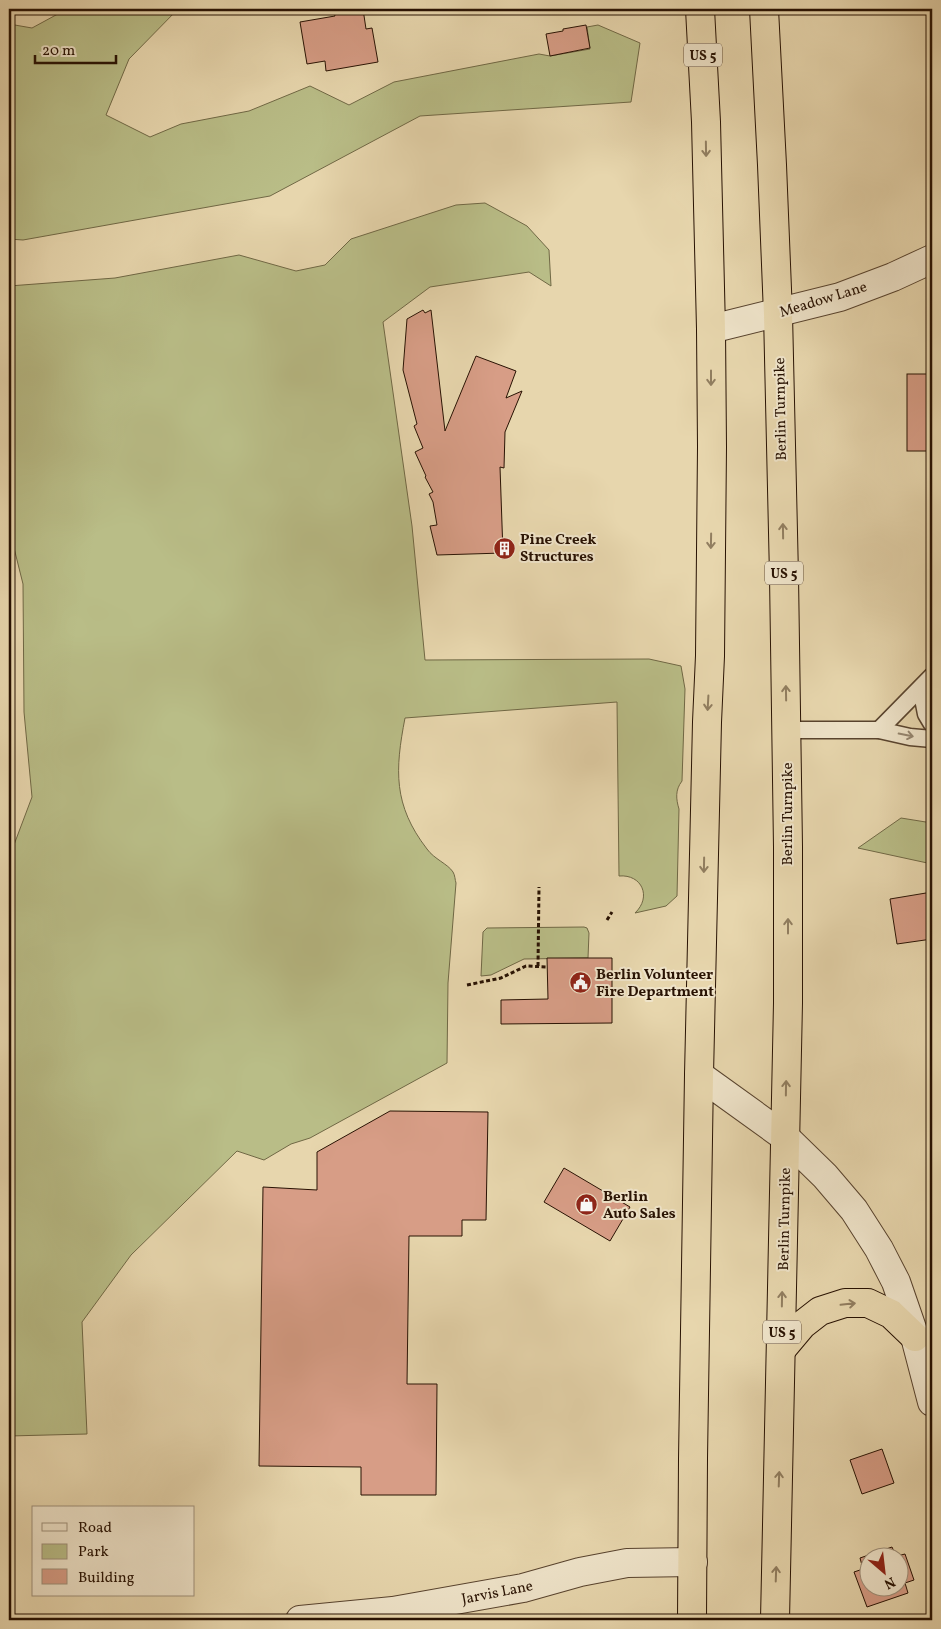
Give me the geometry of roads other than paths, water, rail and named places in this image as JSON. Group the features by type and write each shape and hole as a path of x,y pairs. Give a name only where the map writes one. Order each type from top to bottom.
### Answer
{"highway":[{"name":"US 5","path":"692,1620 692,1459 699,1075 710,656 712,457 706,122 700,9"},
{"name":"Berlin Turnpike","path":"764,9 778,314 787,730 788,1003 775,1620"},
{"path":"781,1350 802,1325 820,1311 845,1303 868,1303 891,1314 915,1337"}],"street":[{"name":"Meadow Lane","path":"711,329 778,314 840,297 893,277 932,259"},
{"path":"699,1075 785,1137 825,1176 854,1210 879,1249 896,1282 915,1337 932,1402"},
{"name":"Jarvis Lane","path":"300,1620 402,1610 523,1588 580,1572 627,1563 693,1562"}],"lane":[{"path":"879,730 932,676"},
{"path":"921,688 926,714 932,724"},
{"path":"787,730 879,730 932,740"}],"place":[{"name":"Pine Creek Structures","path":"504,548"},
{"name":"Berlin Volunteer Fire Department","path":"580,983"},
{"name":"Berlin Auto Sales","path":"587,1205"}]}
